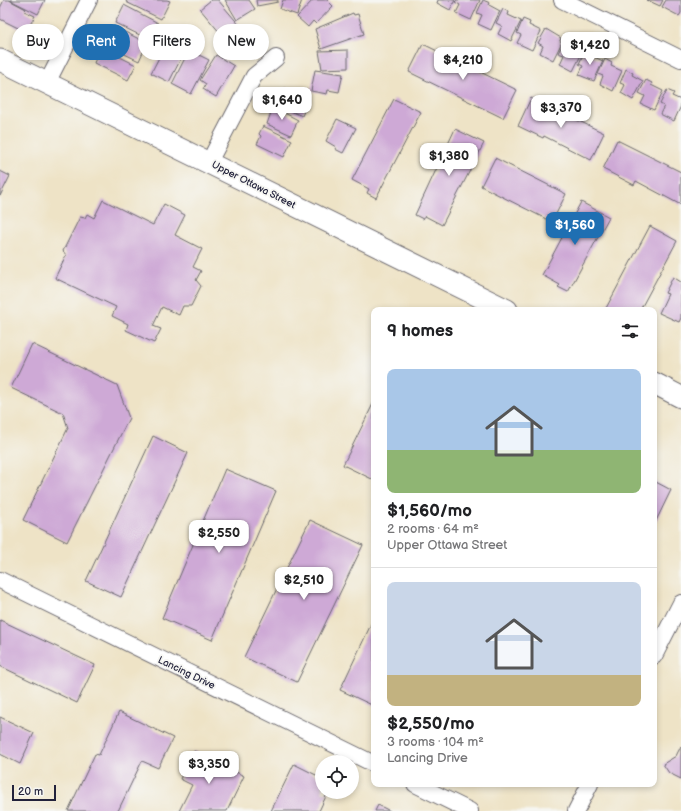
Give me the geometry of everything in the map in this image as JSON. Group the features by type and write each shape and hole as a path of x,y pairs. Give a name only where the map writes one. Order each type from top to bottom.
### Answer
{"main road":[{"name":"Upper Ottawa Street","path":"0,60 501,307"},
{"path":"657,385 681,397"}],"street":[{"path":"47,83 89,0"},
{"path":"562,0 681,59"},
{"path":"209,162 254,76 276,58"},
{"name":"Lancing Drive","path":"0,580 371,763"},
{"path":"657,650 681,603"},
{"path":"421,787 470,811"},
{"path":"576,811 588,787"}],"building":[{"path":"4,0 9,0 26,9 24,11 35,16 30,24 12,25 0,19 0,8"},
{"path":"10,0 45,0 38,14"},
{"path":"127,0 170,1 161,19 126,2"},
{"path":"211,0 218,0 238,24 213,24 200,9"},
{"path":"225,0 249,0 255,9 237,20"},
{"path":"256,0 278,0 278,2 257,6"},
{"path":"283,0 302,0 297,15 280,9"},
{"path":"313,0 327,0 333,6 316,24 313,21 308,27 297,17"},
{"path":"438,0 455,0 450,10 437,3"},
{"path":"457,0 480,0 471,20 456,13 460,5 455,2"},
{"path":"483,0 490,3 489,5 500,11 491,30 478,24 482,15 477,13"},
{"path":"647,0 663,0 660,6"},
{"path":"666,0 681,0 681,13 679,16 662,7"},
{"path":"124,5 158,23 138,24 138,34 130,30 130,24 115,23"},
{"path":"503,9 509,12 508,15 521,21 511,41 498,34 502,26 496,23"},
{"path":"353,13 354,15 358,14 364,34 321,49 315,29"},
{"path":"523,19 530,22 529,25 541,31 532,50 517,43 521,35 517,33"},
{"path":"546,29 561,38 560,41 562,42 553,60 540,53 543,46 538,43"},
{"path":"130,34 138,38 139,61 130,57"},
{"path":"565,39 572,42 570,45 583,51 573,71 560,64 564,55 558,53"},
{"path":"423,44 517,90 503,118 409,72"},
{"path":"348,50 348,68 322,69 319,51"},
{"path":"585,50 593,53 592,56 603,61 594,81 579,75 583,66 579,64"},
{"path":"205,58 209,60 191,94 172,84 184,60 205,60"},
{"path":"605,59 612,63 611,66 622,71 613,91 600,84 603,76 598,74"},
{"path":"95,60 126,60 136,65 128,80 94,63"},
{"path":"158,60 180,60 169,82 151,73"},
{"path":"213,60 224,60 234,66 216,97 203,89 206,84 200,80"},
{"path":"626,69 633,73 632,75 643,81 633,100 621,93 625,85 620,83"},
{"path":"315,70 343,74 339,92 328,90 327,94 311,91"},
{"path":"646,80 652,83 651,85 663,91 654,110 641,104 645,96 639,93"},
{"path":"285,88 309,99 302,116 275,104"},
{"path":"667,90 674,93 672,96 681,100 681,106 674,121 660,114 664,106 660,104"},
{"path":"531,98 604,133 591,160 544,136 543,138 518,126"},
{"path":"394,99 421,112 376,198 367,193 369,189 352,180"},
{"path":"273,107 298,120 291,135 267,124"},
{"path":"337,119 356,128 343,153 335,149 336,147 326,141"},
{"path":"263,126 292,140 284,157 257,144 261,136 259,134"},
{"path":"455,129 484,143 442,225 425,216 423,219 415,215"},
{"path":"617,140 681,172 681,205 636,181 634,185 603,169"},
{"path":"495,158 566,194 552,222 481,186"},
{"path":"0,171 10,176 0,196"},
{"path":"103,200 153,225 164,204 185,215 175,235 202,249 193,267 201,271 196,280 201,286 191,306 183,306 179,315 162,307 153,326 161,329 154,343 126,330 128,324 112,316 116,307 55,278 66,255 63,251 80,217 85,218 87,214 94,218"},
{"path":"581,202 609,217 568,292 558,287 560,285 542,275"},
{"path":"650,226 677,241 642,307 607,307"},
{"path":"673,277 681,282 681,318 679,322 659,313 668,294 665,293"},
{"path":"32,344 117,385 129,418 67,542 23,520 68,428 63,413 11,388"},
{"path":"371,408 371,479 343,465"},
{"path":"153,436 188,453 121,597 86,581"},
{"path":"225,469 276,491 212,640 162,618"},
{"path":"657,483 671,490 657,519"},
{"path":"310,520 363,545 297,682 244,657"},
{"path":"0,620 95,665 77,703 0,666"},
{"path":"371,624 371,705 340,690"},
{"path":"119,712 173,738 158,768 142,761 118,811 68,811 95,754 99,755"},
{"path":"0,717 34,733 20,764 0,754"},
{"path":"681,746 681,779 669,773 663,764 676,756"},
{"path":"194,751 244,776 227,811 179,811 192,785 180,779"},
{"path":"294,764 315,774 315,799 325,799 319,811 271,811"},
{"path":"378,805 390,811 375,811"}]}
